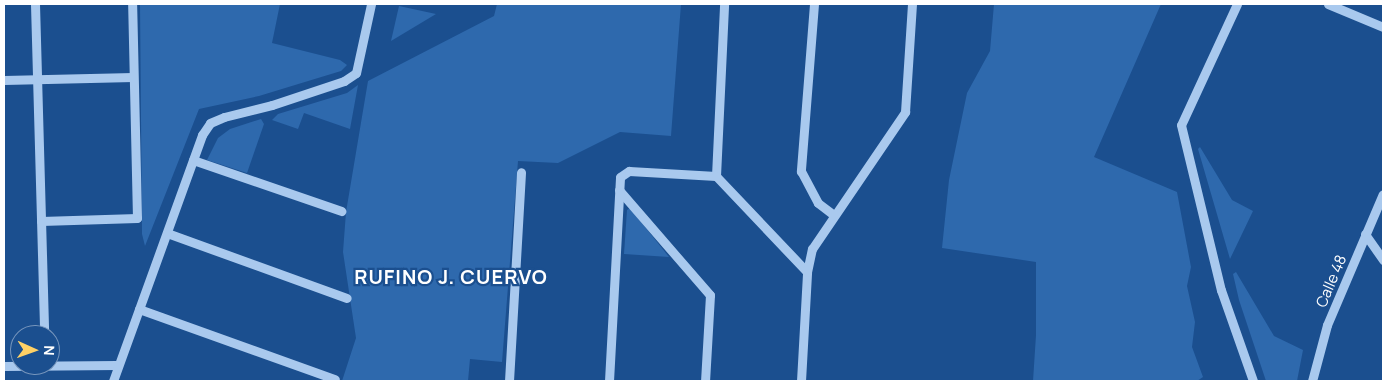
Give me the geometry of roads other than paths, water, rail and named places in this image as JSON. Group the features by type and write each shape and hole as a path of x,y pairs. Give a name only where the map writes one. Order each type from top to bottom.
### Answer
{"street":[{"path":"35,4 44,325"},
{"path":"41,221 137,218 132,4"},
{"path":"112,381 202,135 210,123 224,117 272,106 344,81 356,73 370,4"},
{"path":"716,176 724,4"},
{"path":"814,4 801,171 818,203 834,215"},
{"path":"801,381 807,272 812,249 905,112 912,4"},
{"path":"1237,4 1181,125 1221,290 1253,381"},
{"path":"1328,4 1383,27"},
{"path":"4,80 134,76"},
{"path":"193,160 341,211"},
{"path":"609,381 620,177 629,170 716,176 807,272"},
{"path":"509,381 521,172"},
{"path":"619,190 710,295 705,381"},
{"name":"Calle 48","path":"1312,381 1327,325 1383,194"},
{"path":"167,233 348,298"},
{"path":"1365,234 1383,260"},
{"path":"139,309 335,379"},
{"path":"60,365 117,365"}],"district":[{"name":"RUFINO J. CUERVO","path":"451,276"}]}
